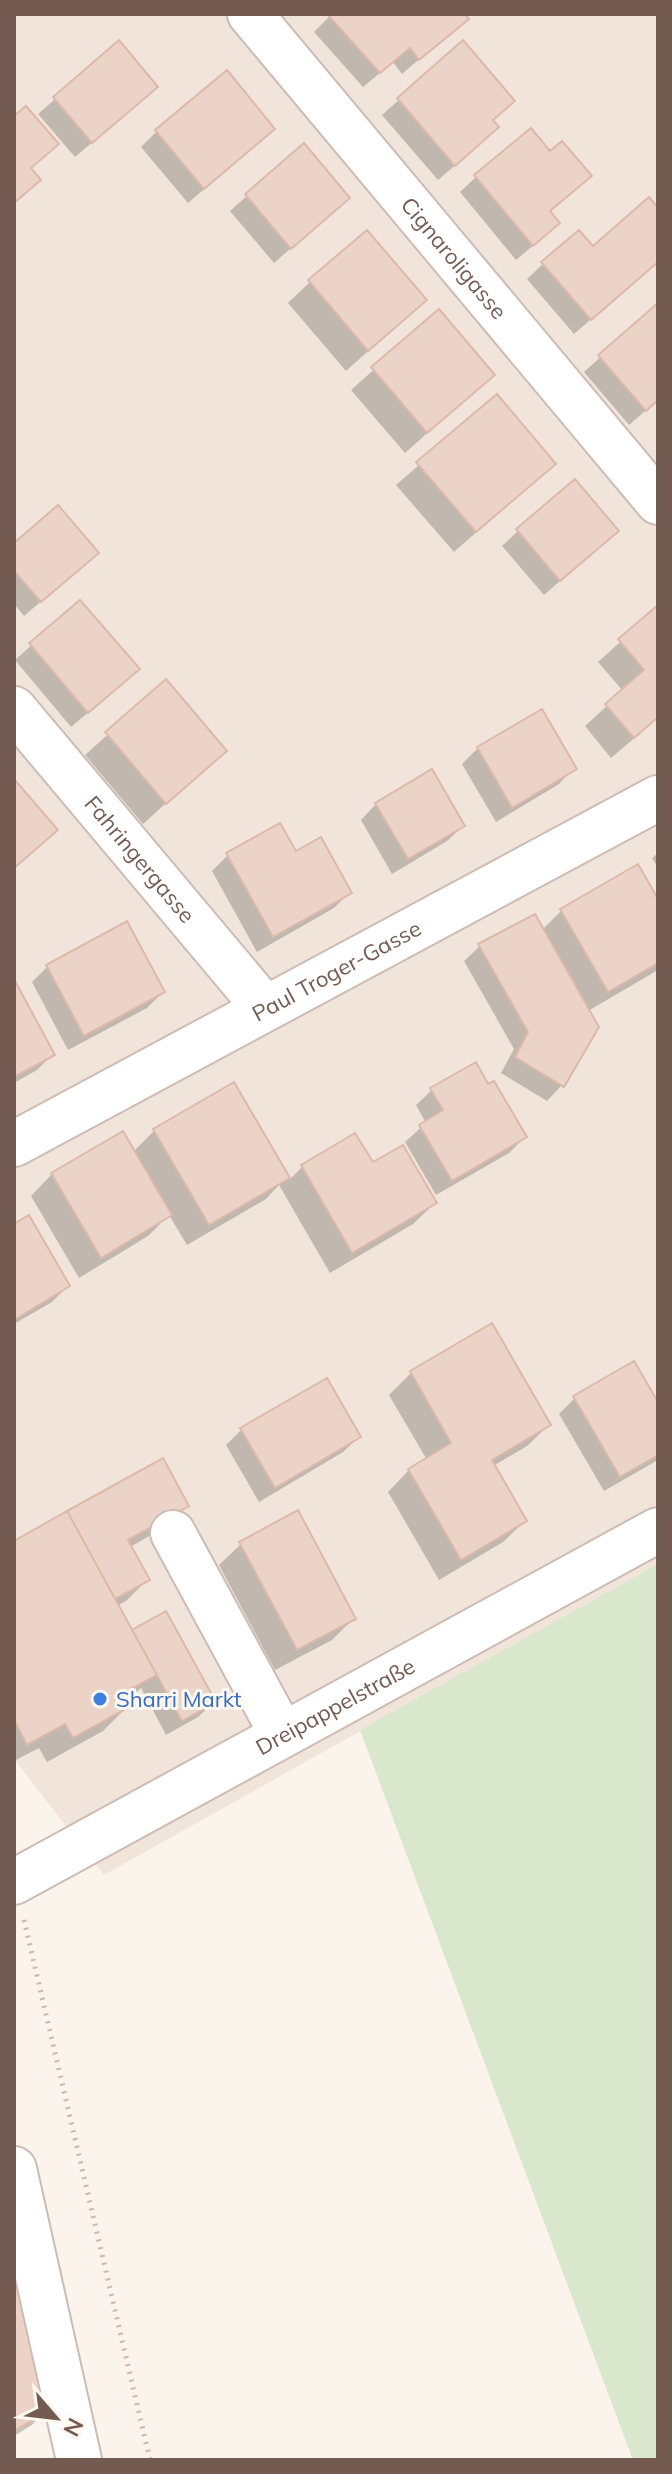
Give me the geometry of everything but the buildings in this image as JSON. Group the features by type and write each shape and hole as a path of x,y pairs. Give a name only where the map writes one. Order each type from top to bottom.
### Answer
{"street":[{"name":"Cignaroligasse","path":"250,14 658,502"},
{"name":"Fahringergasse","path":"14,709 265,1008"},
{"name":"Paul Troger-Gasse","path":"14,1144 658,798"},
{"name":"Dreipappelstraße","path":"18,1896 282,1734 658,1530"},
{"path":"173,1533 282,1734"},
{"path":"14,2169 79,2460"}],"path":[{"path":"18,1896 150,2460"}],"shaded area":[{"path":"14,14 658,14 658,1564 104,1875 14,1759"}],"green space":[{"path":"658,1564 658,2460 633,2460 360,1730"}],"place":[{"name":"Sharri Markt","path":"100,1699"}]}
